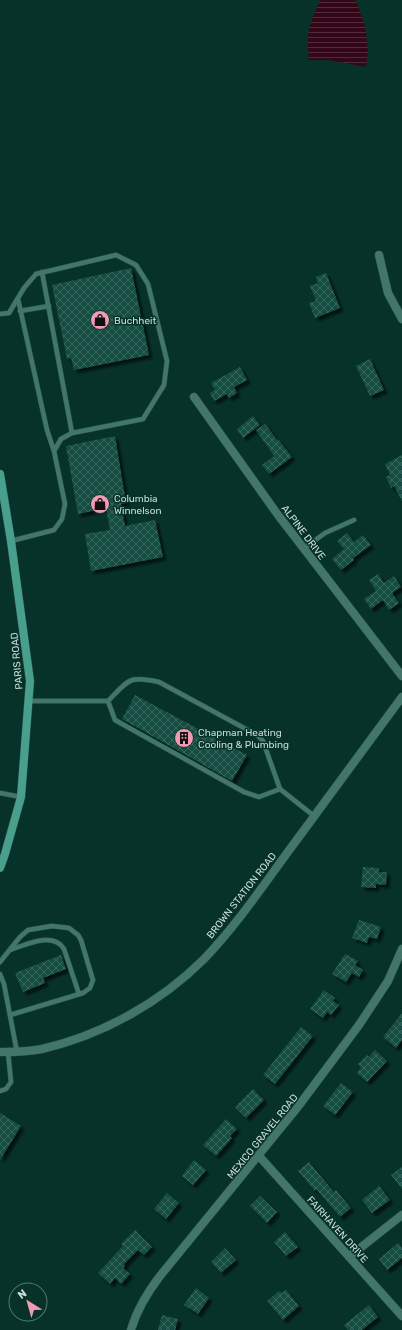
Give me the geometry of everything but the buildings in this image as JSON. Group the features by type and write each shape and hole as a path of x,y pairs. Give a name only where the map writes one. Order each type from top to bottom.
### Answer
{"main road":[{"name":"PARIS ROAD","path":"0,474 11,541 30,681 21,797 6,854 0,868"}],"street":[{"path":"379,255 388,293 402,319"},
{"name":"ALPINE DRIVE","path":"194,397 278,515 402,676"},
{"name":"BROWN STATION ROAD","path":"4,1052 41,1049 88,1035 131,1014 170,990 203,959 235,923 402,697"},
{"name":"MEXICO GRAVEL ROAD","path":"131,1330 138,1309 151,1288 297,1108 359,1024 388,981 402,949"},
{"name":"FAIRHAVEN DRIVE","path":"259,1156 350,1256 402,1316"},
{"path":"350,1256 402,1215"}],"lane":[{"path":"0,314 8,313 24,288 36,274 116,255 136,265 148,284 167,361 164,385 143,419 72,433 61,439 54,451"},
{"path":"42,272 72,433"},
{"path":"11,541 54,530 62,519 65,504 18,298"},
{"path":"20,311 49,306"},
{"path":"304,549 326,533 354,520"},
{"path":"29,701 108,701 126,682 143,678 159,682 257,735 264,741 280,789 314,816"},
{"path":"108,701 115,720 154,740 244,792 258,797 280,789"},
{"path":"0,793 21,797"},
{"path":"0,962 24,933 33,928 59,926 69,928 74,931 81,940 93,980 87,991 10,1015"},
{"path":"10,950 45,940 53,940 59,943 64,949 79,994"},
{"path":"0,974 4,984 17,1052"},
{"path":"0,1091 6,1089 11,1082 4,1052"}],"shaded area":[{"path":"321,0 356,0 365,26 368,49 366,67 329,60 309,60 309,29"}],"place":[{"name":"Buchheit","path":"100,320"},
{"name":"Columbia Winnelson","path":"100,504"},
{"name":"Chapman Heating Cooling & Plumbing","path":"184,738"}]}
